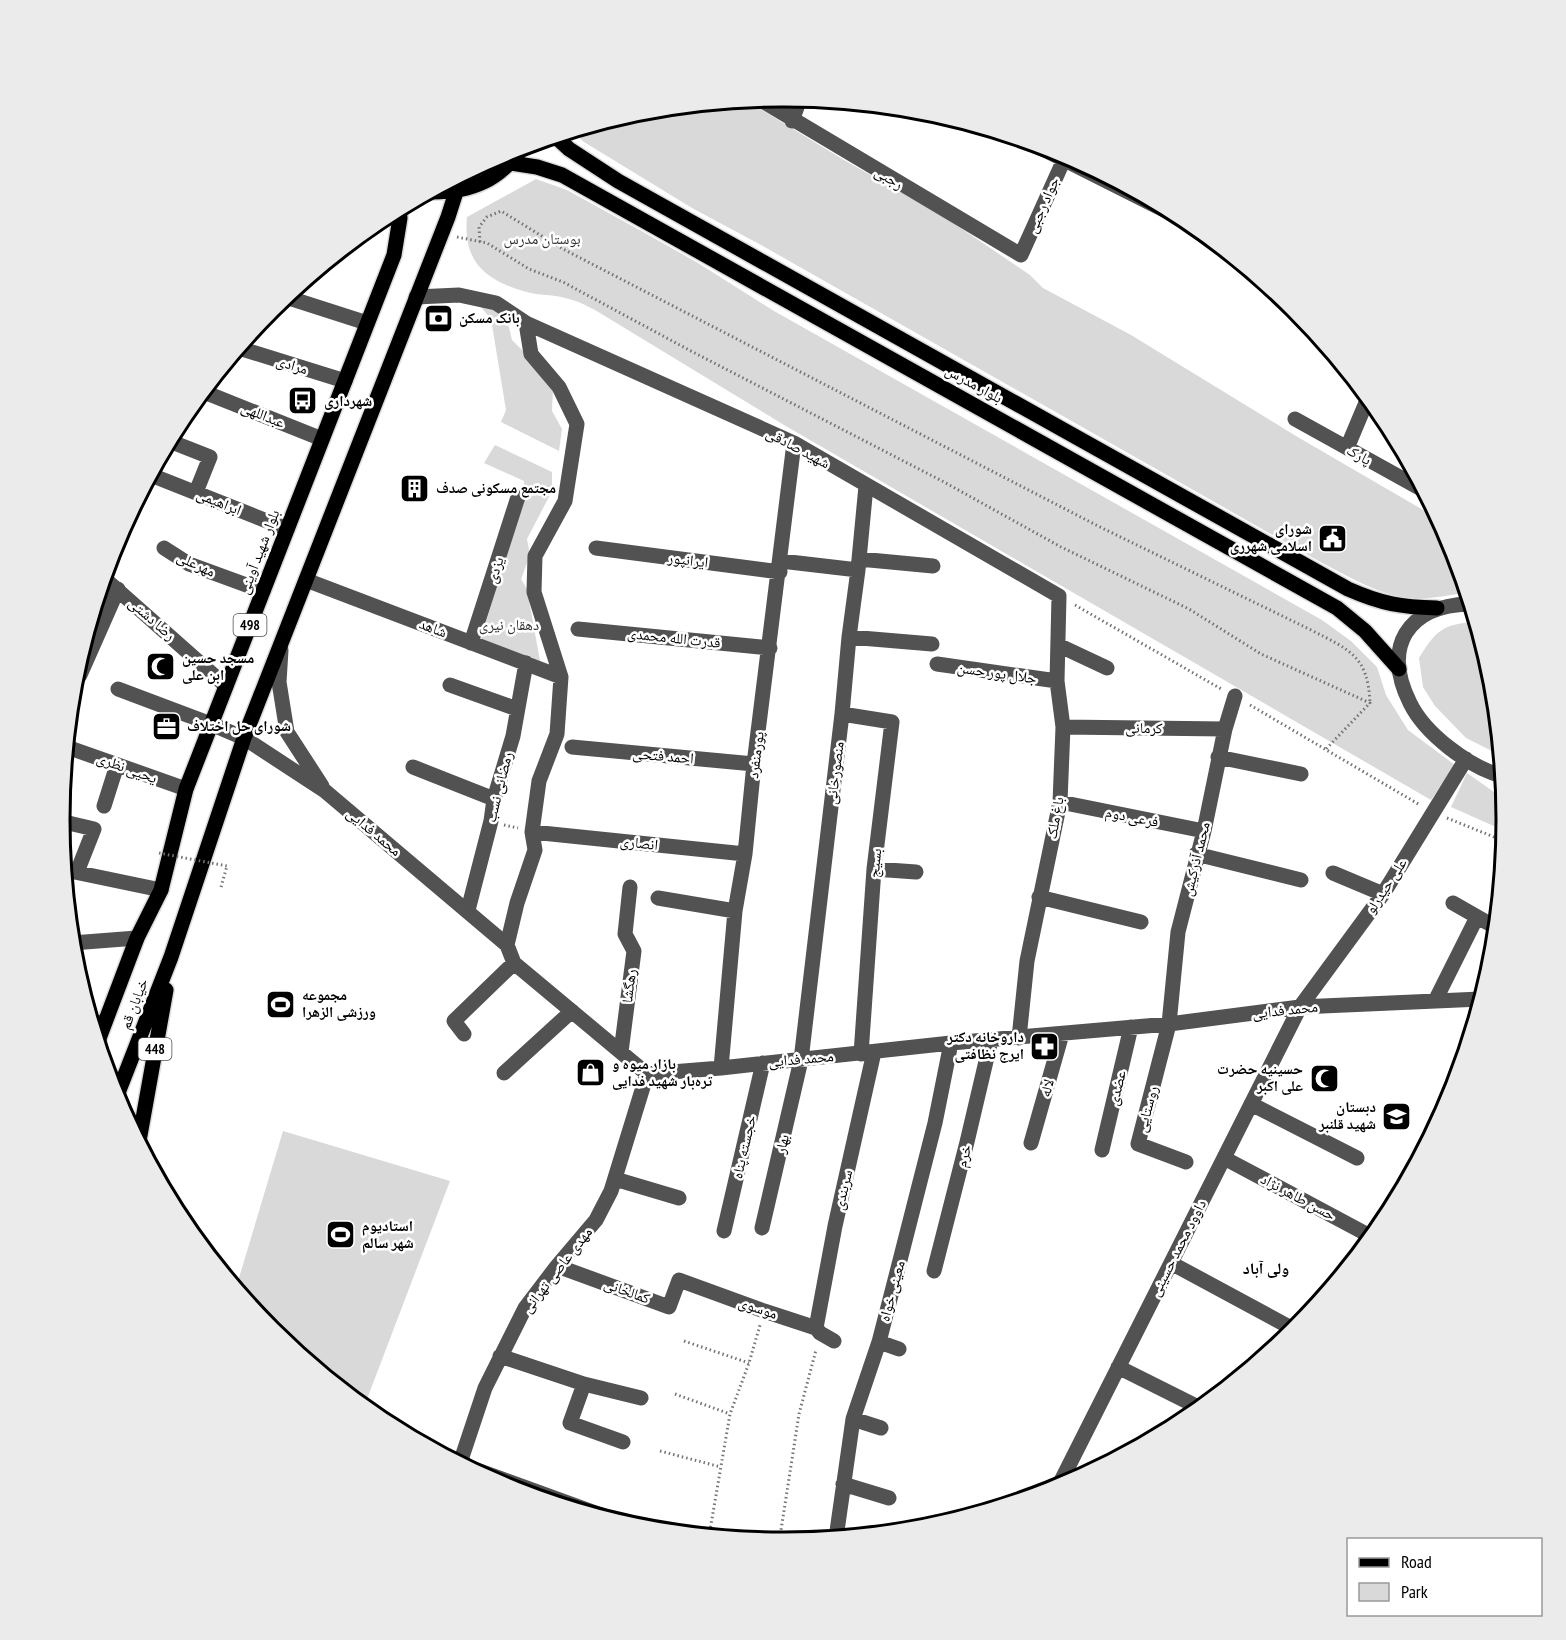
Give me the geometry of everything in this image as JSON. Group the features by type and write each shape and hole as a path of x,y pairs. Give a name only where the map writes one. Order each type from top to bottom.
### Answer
{"main road":[{"name":"بلوار مدرس","path":"562,143 618,181 1348,590 1377,602 1437,608"},
{"name":"بلوار مدرس","path":"511,163 537,167 571,180 1337,608 1365,631 1399,669"},
{"path":"448,192 456,192 486,182 511,163"},
{"name":"498","path":"171,957 244,738 456,192"},
{"name":"بلوار شهید آوینی","path":"100,1020 161,890 186,789 394,255 400,220"},
{"name":"خیابان قم","path":"121,1084 171,957"},
{"name":"448","path":"141,1129 171,957"}],"street":[{"name":"رجبی","path":"772,107 1021,255"},
{"path":"792,121 797,108"},
{"name":"جواد رجبی","path":"1021,255 1062,165"},
{"name":"شهید صادقی","path":"416,297 459,295 496,303 526,323 794,443 1059,596"},
{"path":"296,300 368,323"},
{"path":"507,945 517,903 535,850 532,832 538,781 557,734 561,677 534,592 536,556 565,501 577,424 559,387 531,354 526,323"},
{"name":"مرادی","path":"247,350 345,381"},
{"name":"عبداللهی","path":"212,395 322,439"},
{"path":"1347,448 1364,408"},
{"name":"پارک","path":"1295,419 1410,483"},
{"name":"پورمنفرد","path":"721,1068 735,911 745,854 794,443"},
{"path":"178,444 210,457 196,492"},
{"name":"ابراهیمی","path":"159,478 287,529"},
{"name":"منصورخانی","path":"801,1060 859,565 866,486"},
{"name":"یزدی","path":"471,643 518,497"},
{"name":"مهرعلی","path":"164,548 189,564 263,591"},
{"name":"ایرانپور","path":"596,548 780,566 933,566"},
{"name":"شاهد","path":"306,580 561,677"},
{"name":"رضا دشتی","path":"111,584 226,686"},
{"path":"92,648 118,590"},
{"name":"باغ ملک","path":"1019,1038 1027,961 1060,802 1063,727 1058,681 1059,596"},
{"path":"1462,604 1437,608 1423,615 1411,625 1398,653 1399,669 1410,705 1437,738 1466,759 1494,772"},
{"name":"قدرت الله محمدی","path":"578,629 770,648"},
{"path":"849,637 932,644"},
{"path":"281,644 279,682 287,732 325,790"},
{"path":"1058,645 1107,668"},
{"name":"رمضانی نسب","path":"468,910 491,821 494,799 513,736 526,663"},
{"name":"جلال پور حسن","path":"937,664 1058,681"},
{"path":"450,685 517,709"},
{"name":"محمد فدایی","path":"118,689 212,723 244,738 325,790 507,945 514,963 647,1074 951,1043 1169,1024 1300,1007 1472,999"},
{"name":"محمد آذرکیش","path":"1169,1024 1178,932 1196,854 1204,831 1218,757 1235,696"},
{"name":"بسیج","path":"842,714 892,722 874,869 867,1053"},
{"name":"کرمانی","path":"1063,727 1225,729"},
{"name":"احمد فتحی","path":"572,747 754,764"},
{"name":"یحیی نظری","path":"75,750 186,789"},
{"path":"1218,757 1301,774"},
{"name":"علی حیدرلو","path":"1300,1007 1383,894 1466,759"},
{"path":"105,806 117,765"},
{"path":"413,767 494,799"},
{"name":"فرعی دوم","path":"1060,802 1204,831"},
{"path":"70,823 94,828 72,869"},
{"name":"انصاری","path":"532,832 745,854"},
{"path":"1196,854 1301,880"},
{"path":"874,869 916,872"},
{"path":"72,871 161,890"},
{"path":"1333,873 1383,894"},
{"name":"رهگشا","path":"621,1052 634,951 625,934 630,887"},
{"path":"1039,897 1141,922"},
{"path":"658,898 735,911"},
{"path":"1453,903 1488,922"},
{"path":"1435,1001 1477,916"},
{"path":"81,942 137,938"},
{"path":"464,1034 454,1021 514,963"},
{"name":"داوود محمد حسینی","path":"1064,1474 1300,1007"},
{"path":"504,1073 572,1011"},
{"name":"روستایی","path":"1169,1024 1138,1144 1186,1162"},
{"name":"عضدی","path":"1102,1150 1131,1027"},
{"name":"لاله","path":"1031,1143 1062,1034"},
{"name":"خرم","path":"934,1271 991,1040"},
{"name":"معینی خواه","path":"837,1530 853,1419 879,1342 935,1123 951,1043"},
{"name":"سربندی","path":"818,1330 867,1053"},
{"name":"بهار","path":"762,1228 801,1060"},
{"name":"خجسته پناه","path":"723,1231 763,1063"},
{"name":"مهدی عاصی تهرانی","path":"462,1456 485,1388 525,1308 596,1220 611,1191 647,1074"},
{"path":"1251,1104 1357,1158"},
{"name":"حسن طاهر نژاد","path":"1224,1158 1363,1232"},
{"path":"615,1179 679,1198"},
{"path":"1171,1263 1286,1325"},
{"name":"کمالخانی","path":"557,1266 669,1307 679,1280"},
{"name":"موسوی","path":"679,1280 818,1330 834,1341"},
{"path":"879,1342 899,1349"},
{"path":"501,1356 584,1384 641,1398"},
{"path":"1118,1367 1191,1403"},
{"path":"584,1384 570,1423 623,1442"},
{"path":"853,1419 881,1428"},
{"path":"843,1484 889,1498"}],"path":[{"path":"480,242 479,227 487,218 501,211 562,249 1098,526 1346,648 1361,664 1369,683 1370,703 1326,749"},
{"path":"450,235 487,243 529,269 563,282 699,356 944,482 1061,547 1189,609 1261,654 1370,703"},
{"path":"1433,812 1495,838"},
{"path":"491,821 532,832"},
{"path":"159,853 227,867 221,887"},
{"path":"710,1528 730,1414 749,1363 764,1311"},
{"path":"781,1532 799,1414 818,1330"},
{"path":"684,1341 749,1363"},
{"path":"675,1394 730,1414"},
{"path":"660,1451 721,1467"}],"green space":[{"path":"759,108 943,216 1030,275 1043,288 1131,335 1296,436 1425,511 1459,594 1409,598 1390,594 1346,576 692,208 579,138 644,121"},
{"name":"بوستان مدرس","path":"536,179 567,190 645,233 774,311 1322,620 1351,641 1377,667 1386,695 1408,730 1455,765 1431,800 784,425 595,310 558,296 529,293 509,286 487,274 472,256 468,245 467,217"},
{"path":"480,306 495,308 507,319 512,340 528,356 553,389 552,411 562,429 559,451 501,422 506,410 491,319"},
{"name":"دهقان نیری","path":"495,445 552,472 552,491 527,539 530,555 521,579 527,589 540,661 481,639 524,495 524,481 484,463"},
{"path":"1467,623 1482,681 1492,751 1466,738 1435,706 1423,687 1419,658 1435,635 1447,627"},
{"path":"1467,773 1495,793 1496,827 1451,807"},
{"name":"استادیوم شهر سالم","path":"283,1131 450,1181 367,1398 313,1356 279,1324 239,1280"}],"place":[{"name":"بانک مسکن","path":"438,318"},
{"name":"شهرداری","path":"303,401"},
{"name":"مجتمع مسکونی صدف","path":"415,488"},
{"name":"شورای اسلامی شهرری","path":"1333,538"},
{"name":"مسجد حسین ابن علی","path":"161,667"},
{"name":"شورای حل اختلاف","path":"166,726"},
{"name":"مجموعه ورزشی الزهرا","path":"281,1004"},
{"name":"داروخانه دکتر ایرج نظافتی","path":"1045,1046"},
{"name":"بازار میوه و تره‌بار شهید فدایی","path":"591,1073"},
{"name":"حسینیه حضرت علی اکبر","path":"1324,1078"},
{"name":"دبستان شهید قلنبر","path":"1397,1116"},
{"name":"استادیوم شهر سالم","path":"341,1235"}],"district":[{"name":"ولی آباد","path":"1266,1268"}]}
